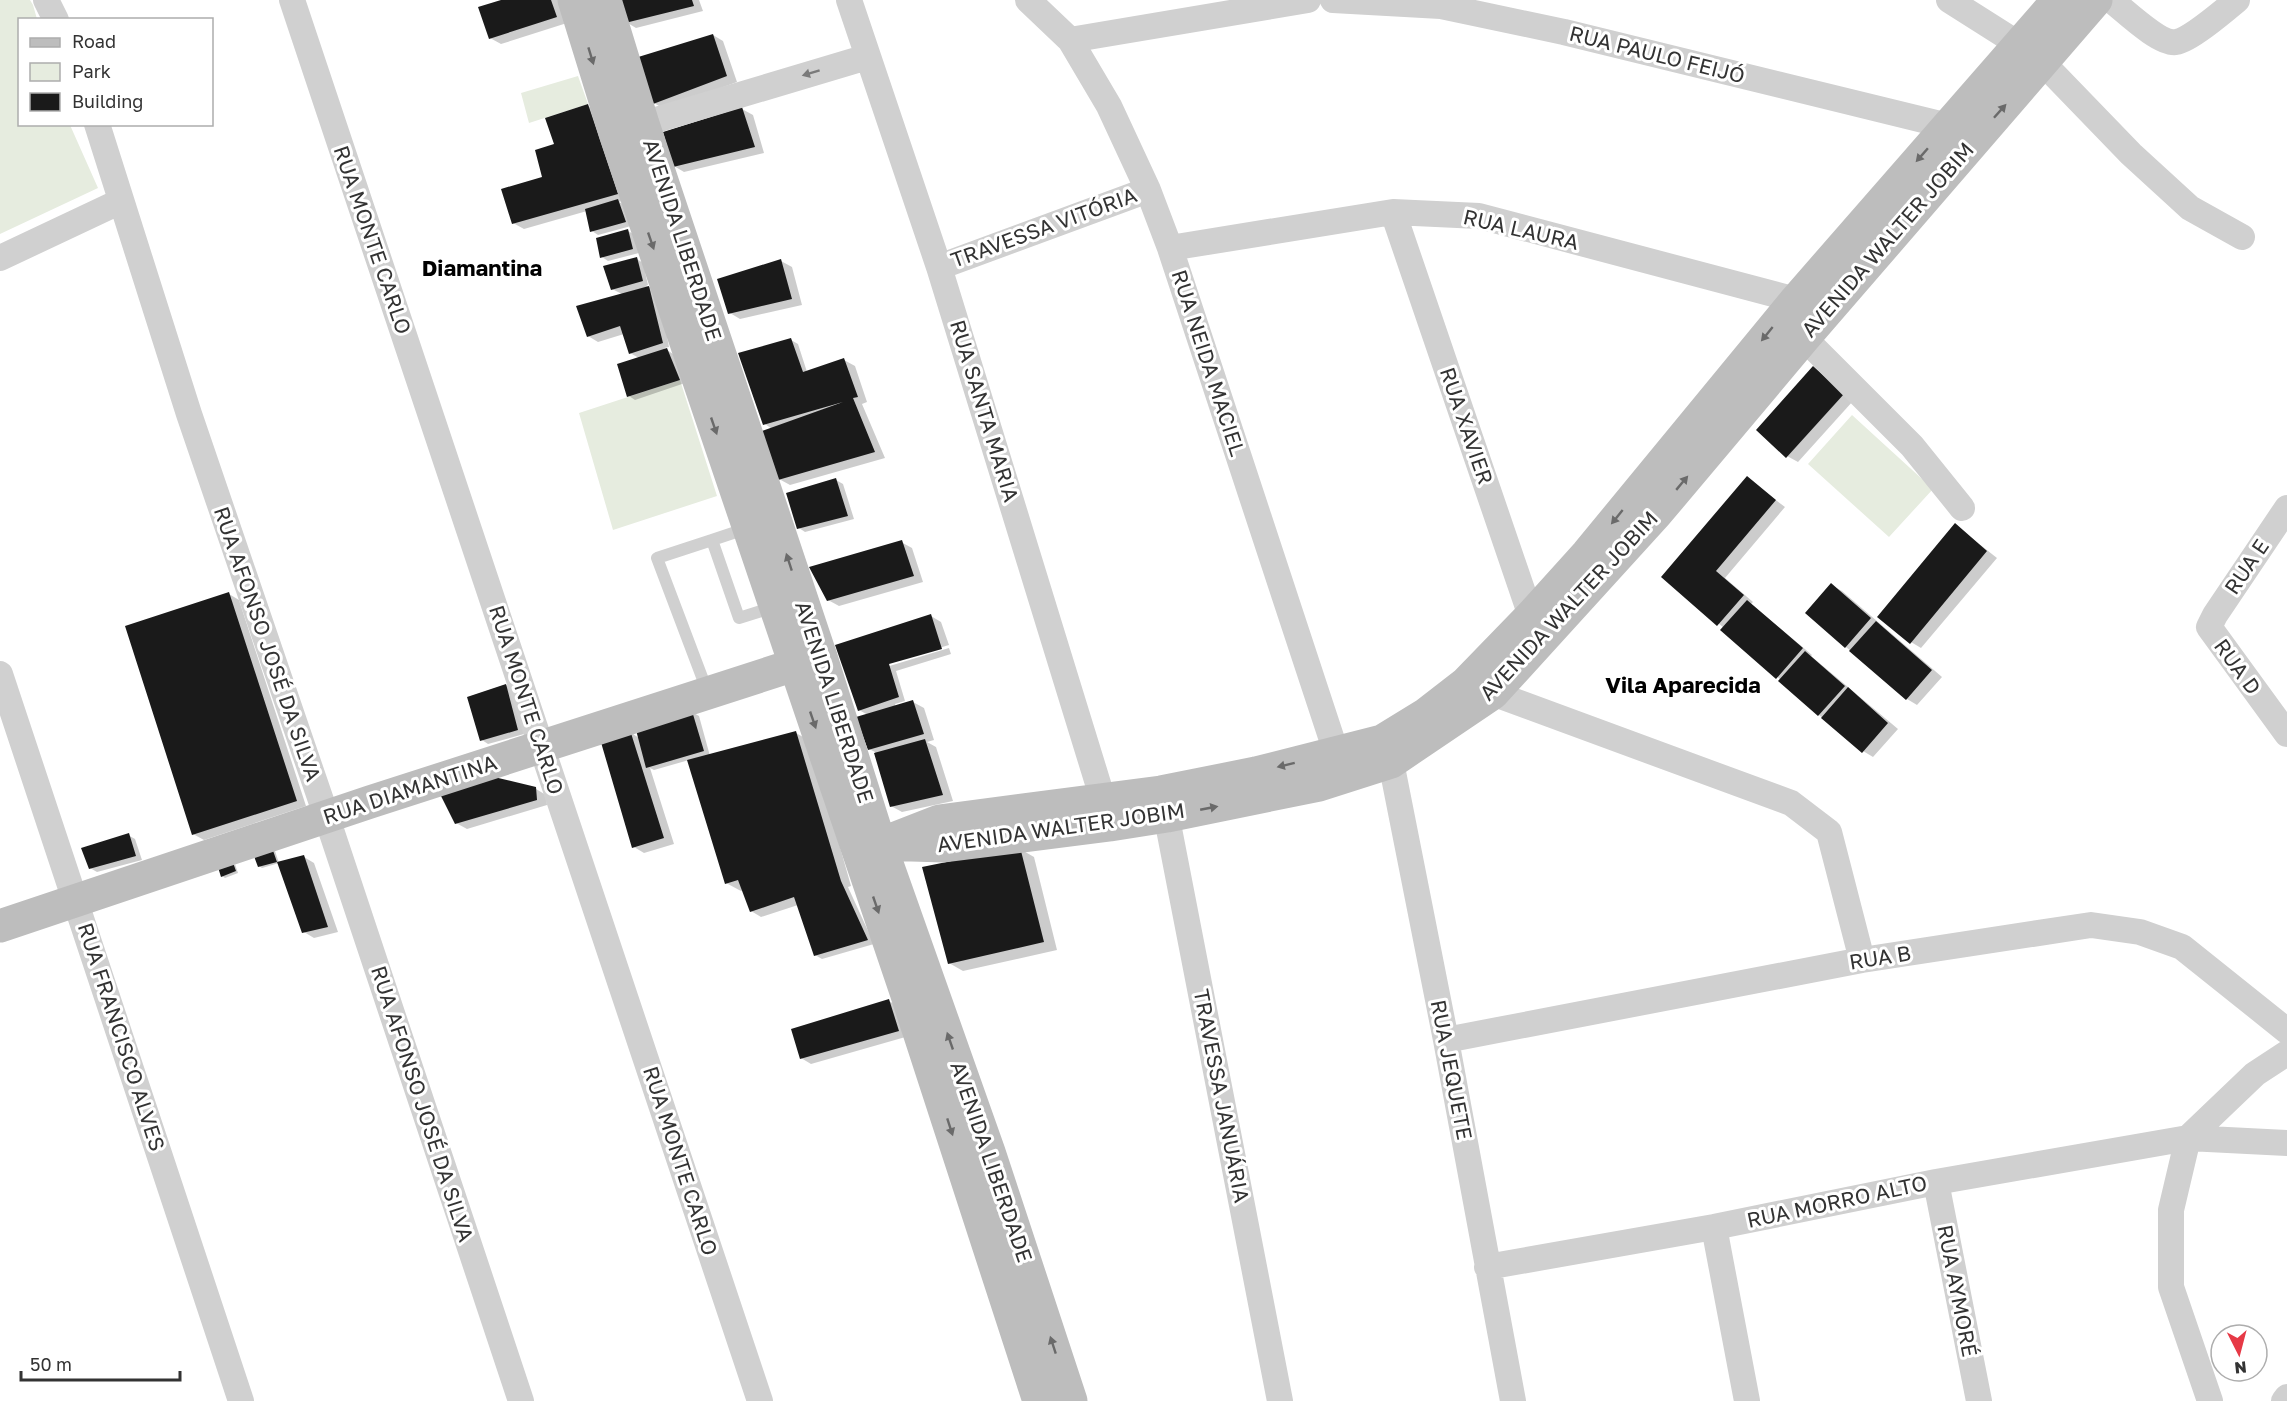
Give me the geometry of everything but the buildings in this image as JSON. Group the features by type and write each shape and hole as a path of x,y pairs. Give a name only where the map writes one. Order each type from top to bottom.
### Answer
{"main road":[{"name":"AVENIDA LIBERDADE","path":"574,0 629,128 869,847 918,988 1071,1401"},
{"name":"AVENIDA LIBERDADE","path":"605,0 629,128 748,528 775,607 808,661"},
{"name":"AVENIDA WALTER JOBIM","path":"2032,54 2058,0"},
{"name":"AVENIDA WALTER JOBIM","path":"1541,624 1587,554 1796,300 1961,133 2032,54 2096,0"},
{"name":"AVENIDA WALTER JOBIM","path":"869,847 945,846 1107,812 1319,785 1387,751 1480,688 1541,624 1656,514 1804,338 1961,133"},
{"name":"RUA DIAMANTINA","path":"0,926 808,661"},
{"name":"AVENIDA WALTER JOBIM","path":"1164,804 1256,773 1336,752 1387,751"},
{"name":"AVENIDA LIBERDADE","path":"918,988 1039,1401"}],"street":[{"name":"RUA MONTE CARLO","path":"292,0 760,1401"},
{"name":"RUA SANTA MARIA","path":"849,0 939,267 1107,812"},
{"name":"RUA NEIDA MACIEL","path":"1028,0 1070,40 1109,106 1148,190 1170,248 1336,752"},
{"path":"1070,40 1308,0"},
{"name":"RUA PAULO FEIJÓ","path":"1333,0 1452,8 1564,32 1961,133"},
{"path":"1949,0 2032,54 2131,154 2190,208 2242,237"},
{"path":"2111,0 2164,41 2176,42 2187,38 2237,0"},
{"path":"629,128 867,57"},
{"name":"RUA AFONSO JOSÉ DA SILVA","path":"98,126 189,414 327,818 521,1401"},
{"name":"TRAVESSA VITÓRIA","path":"939,267 1148,190"},
{"path":"0,258 121,201"},
{"name":"RUA LAURA","path":"1170,248 1393,212 1479,216 1796,300"},
{"name":"RUA XAVIER","path":"1393,212 1541,624"},
{"path":"1804,338 1912,446 1962,508"},
{"name":"RUA E","path":"2210,627 2215,615 2287,508"},
{"name":"RUA D","path":"2210,627 2287,734"},
{"name":"RUA FRANCISCO ALVES","path":"0,674 241,1401"},
{"path":"1480,688 1791,803 1829,832 1862,960"},
{"name":"RUA JEQUETE","path":"1387,751 1446,1040 1513,1401"},
{"name":"TRAVESSA JANUÁRIA","path":"1164,804 1281,1401"},
{"name":"RUA B","path":"1446,1040 1862,960 2091,925 2140,932 2182,947 2287,1031"},
{"path":"2210,1401 2170,1287 2171,1210 2188,1138 2255,1074 2287,1053"},
{"path":"2188,1138 2287,1143"},
{"name":"RUA MORRO ALTO","path":"1487,1267 1714,1227 1936,1182 2188,1138"},
{"name":"RUA AYMORÉ","path":"1936,1182 1979,1401"},
{"path":"1714,1227 1748,1401"},
{"path":"2284,1401 2287,1397"}],"lane":[{"path":"708,693 657,558 748,528"},
{"path":"712,540 739,618 775,607"}],"green space":[{"path":"0,0 30,0 37,18 18,18 18,126 70,126 98,188 0,234"},
{"path":"578,76 588,104 529,123 521,93"},
{"path":"680,380 717,496 613,530 579,413"},
{"path":"1852,415 1933,489 1889,537 1808,464"}],"district":[{"name":"Diamantina","path":"482,268"},
{"name":"Vila Aparecida","path":"1683,685"}]}
